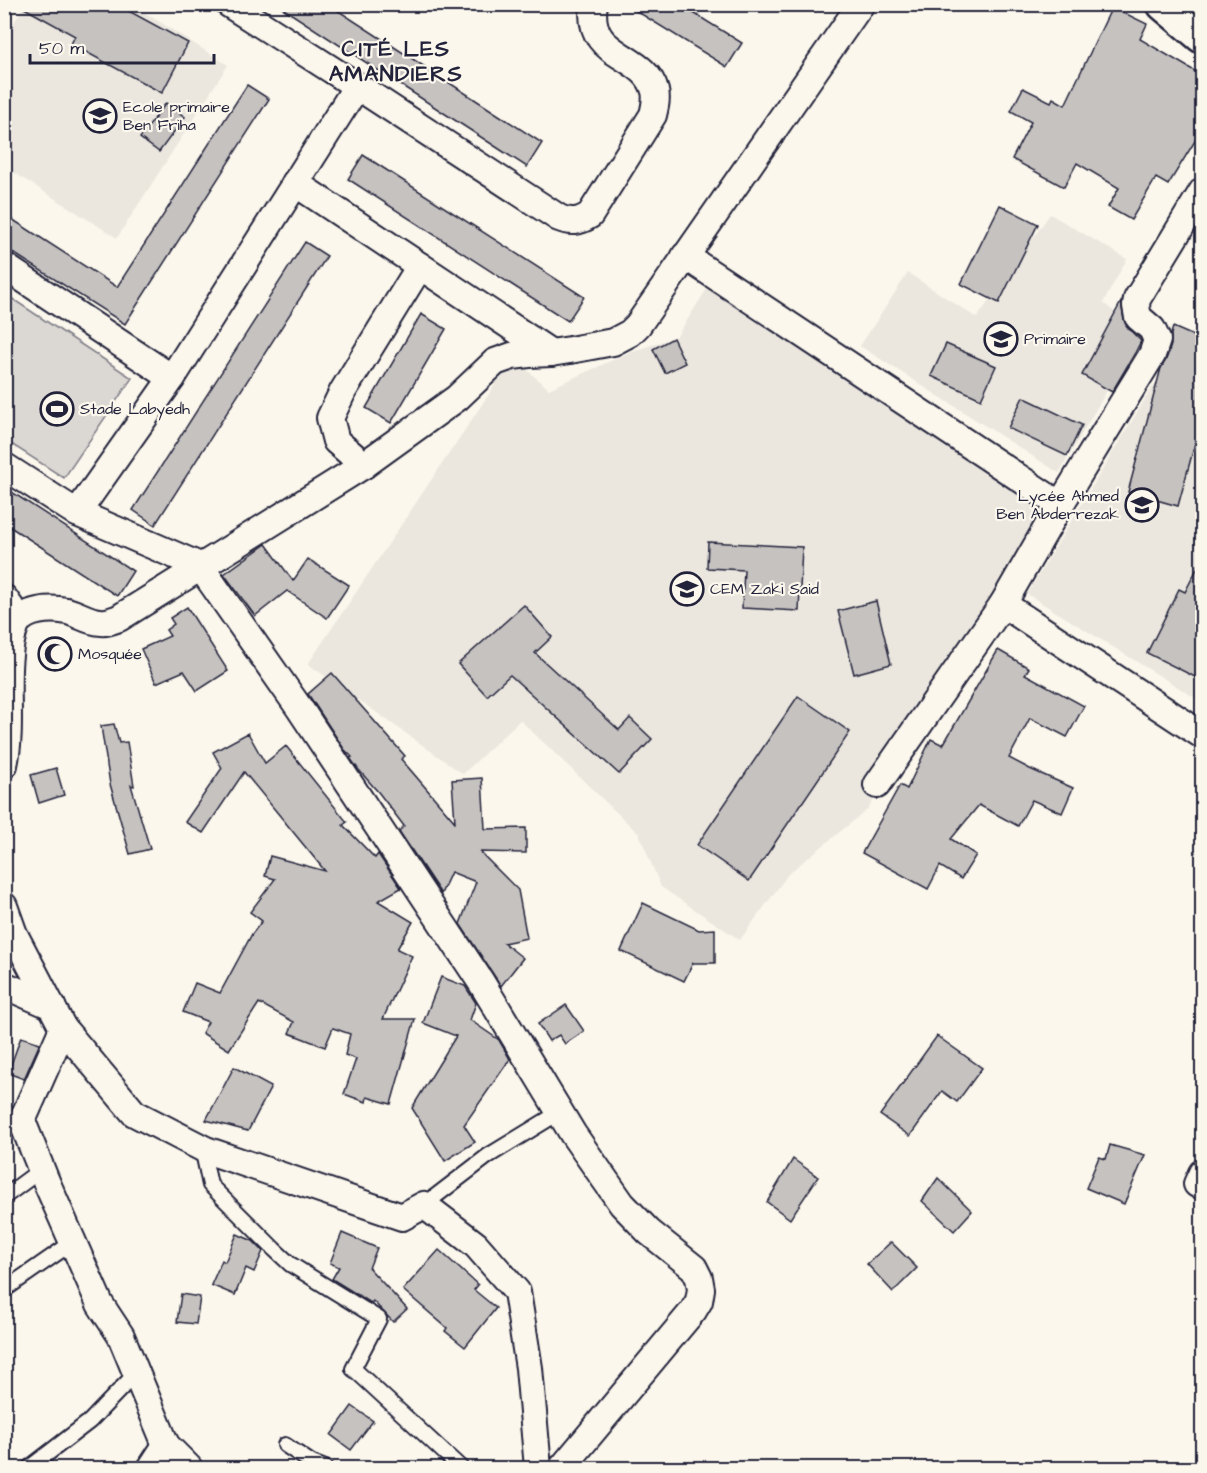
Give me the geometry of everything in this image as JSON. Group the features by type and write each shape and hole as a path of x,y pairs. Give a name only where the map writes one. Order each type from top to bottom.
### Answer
{"highway":[{"path":"1164,4 1203,36"}],"street":[{"path":"229,4 559,218 574,222 590,215 653,115 655,103 655,92 644,72 606,46 599,37 594,26 594,4"},
{"path":"4,765 8,730 5,652 10,634 20,620 32,612 52,610 68,611 100,622 109,622 119,618 364,465 457,398 495,362 512,356 551,353 613,342 630,333 638,325 861,4"},
{"path":"77,513 172,378 357,86"},
{"path":"295,183 551,353"},
{"path":"877,785 1003,604 1060,505 1152,355 1157,340 1152,329 1138,317 1137,299 1203,192"},
{"path":"685,256 1060,505"},
{"path":"4,266 172,378"},
{"path":"364,465 336,441 330,418 343,391 420,266"},
{"path":"4,466 77,513 200,566 300,709 481,982 573,1134 622,1204 649,1232 694,1268 701,1289 699,1301 693,1311 562,1468"},
{"path":"4,598 20,620"},
{"path":"1003,604 1203,735"},
{"path":"4,906 14,934 63,1028 134,1113 202,1148 402,1217 424,1205 476,1245 517,1293 530,1368 538,1468"},
{"path":"4,985 52,1006"},
{"path":"63,1028 22,1121 100,1304 121,1336 166,1445 189,1468"},
{"path":"151,1468 166,1445"}],"lane":[{"path":"424,1205 488,1156 560,1112"},
{"path":"202,1148 210,1185 274,1249 290,1264 379,1319 353,1369 461,1468"},
{"path":"4,1197 42,1169"},
{"path":"4,1290 73,1242"},
{"path":"29,1468 90,1421 136,1373"},
{"path":"285,1445 312,1463 325,1468"}],"shaded area":[{"name":"Ecole primaire Ben Friha","path":"25,5 133,5 228,65 117,238 5,167 4,38"},
{"name":"Primaire","path":"1050,214 1127,259 1103,303 1141,332 1059,473 860,346 908,273 977,318"},
{"name":"CEM Zaki Said","path":"710,284 1065,513 867,810 789,873 740,940 661,887 639,834 520,720 463,774 308,664 513,358 549,389 628,353 677,336"},
{"name":"Stade Labyedh","path":"5,294 132,378 64,478 5,440"},
{"name":"Lycée Ahmed Ben Abderrezak","path":"1153,386 1202,416 1202,702 1027,594"}],"building":[{"path":"17,4 116,4 188,43 162,93 71,44 75,36"},
{"path":"276,4 328,4 542,143 527,167"},
{"path":"625,4 679,4 742,43 727,67"},
{"path":"1112,7 1147,24 1140,39 1203,76 1203,128 1168,185 1156,178 1131,220 1108,207 1119,188 1077,163 1064,187 1012,159 1031,122 1011,111 1023,88 1051,102 1053,98 1065,105"},
{"path":"247,85 269,99 125,324 4,247 4,214 117,287"},
{"path":"166,103 185,117 159,152 140,138"},
{"path":"363,155 584,297 568,321 348,179"},
{"path":"1000,205 1038,224 999,303 961,284"},
{"path":"305,242 327,256 155,525 133,510"},
{"path":"1121,302 1128,328 1141,341 1112,392 1082,375"},
{"path":"421,314 446,329 391,423 366,408"},
{"path":"1173,327 1203,340 1203,414 1178,506 1128,492 1161,368 1171,345"},
{"path":"673,338 685,363 665,373 653,349"},
{"path":"946,344 996,366 981,399 931,376"},
{"path":"1023,397 1082,425 1067,456 1008,428"},
{"path":"4,487 133,571 117,596 4,523"},
{"path":"708,542 802,547 799,611 742,608 744,570 707,568"},
{"path":"266,544 293,581 308,559 349,585 327,618 287,591 255,616 224,574"},
{"path":"1203,557 1203,681 1147,653 1179,589 1185,592"},
{"path":"876,601 891,664 854,674 838,611"},
{"path":"524,605 552,637 535,653 619,730 630,718 652,739 619,774 510,675 487,696 458,664"},
{"path":"187,607 228,671 197,691 184,671 156,683 141,649 170,636 166,630 174,624 170,618"},
{"path":"998,650 1029,668 1025,674 1084,706 1067,737 1030,718 1009,758 1073,788 1062,813 1032,800 1018,826 979,805 951,839 976,855 961,879 940,866 928,889 862,853 900,785 907,789 931,739 943,745"},
{"path":"332,673 405,756 401,759 455,822 452,780 482,778 485,829 526,828 526,853 480,852 518,890 527,938 504,943 523,958 501,986 460,924 476,882 451,872 441,894 399,831 404,826 350,758 352,757 344,749 308,694"},
{"path":"798,696 850,732 749,881 697,845"},
{"path":"114,724 119,743 127,742 134,786 131,785 150,849 130,854 110,784 101,726"},
{"path":"248,733 265,763 286,746 347,822 343,825 375,858 378,854 401,888 378,901 413,922 397,949 412,956 383,1019 415,1019 391,1104 367,1097 366,1102 344,1094 356,1059 345,1055 350,1034 333,1028 325,1047 289,1033 294,1022 259,1003 229,1050 202,1033 208,1022 183,1012 195,983 220,993 252,934 262,921 250,912 275,879 265,876 270,856 325,871 244,772 203,833 185,822 222,768 213,752"},
{"path":"56,768 64,795 39,803 31,775"},
{"path":"643,903 699,930 715,929 715,963 693,963 684,981 621,951"},
{"path":"441,977 465,986 476,1003 470,1020 499,1040 510,1059 464,1125 475,1142 445,1161 412,1108 456,1036 423,1023"},
{"path":"566,1005 584,1031 565,1044 559,1035 549,1041 538,1024"},
{"path":"937,1036 982,1068 957,1102 942,1091 910,1136 880,1115"},
{"path":"21,1037 40,1043 24,1079 8,1073"},
{"path":"234,1067 271,1087 248,1131 206,1120"},
{"path":"1110,1145 1145,1155 1124,1204 1086,1188 1099,1157 1106,1159"},
{"path":"793,1159 818,1177 790,1219 767,1202"},
{"path":"938,1178 972,1211 954,1231 922,1201"},
{"path":"342,1233 377,1248 369,1268 407,1309 393,1322 373,1301 371,1303 332,1279 339,1267 330,1263"},
{"path":"237,1234 253,1241 263,1251 254,1272 246,1268 235,1295 211,1285 222,1260 225,1262"},
{"path":"891,1242 917,1268 893,1292 867,1264"},
{"path":"439,1250 478,1285 474,1290 496,1308 465,1347 445,1331 447,1328 403,1290"},
{"path":"181,1294 200,1297 196,1324 177,1322"},
{"path":"352,1406 373,1421 351,1450 331,1435"}],"place":[{"name":"Ecole primaire Ben Friha","path":"100,116"},
{"name":"Primaire","path":"1001,339"},
{"name":"Stade Labyedh","path":"57,409"},
{"name":"Lycée Ahmed Ben Abderrezak","path":"1142,505"},
{"name":"CEM Zaki Said","path":"687,589"},
{"name":"Mosquée","path":"55,654"}],"district":[{"name":"CITÉ LES AMANDIERS","path":"396,62"}]}
